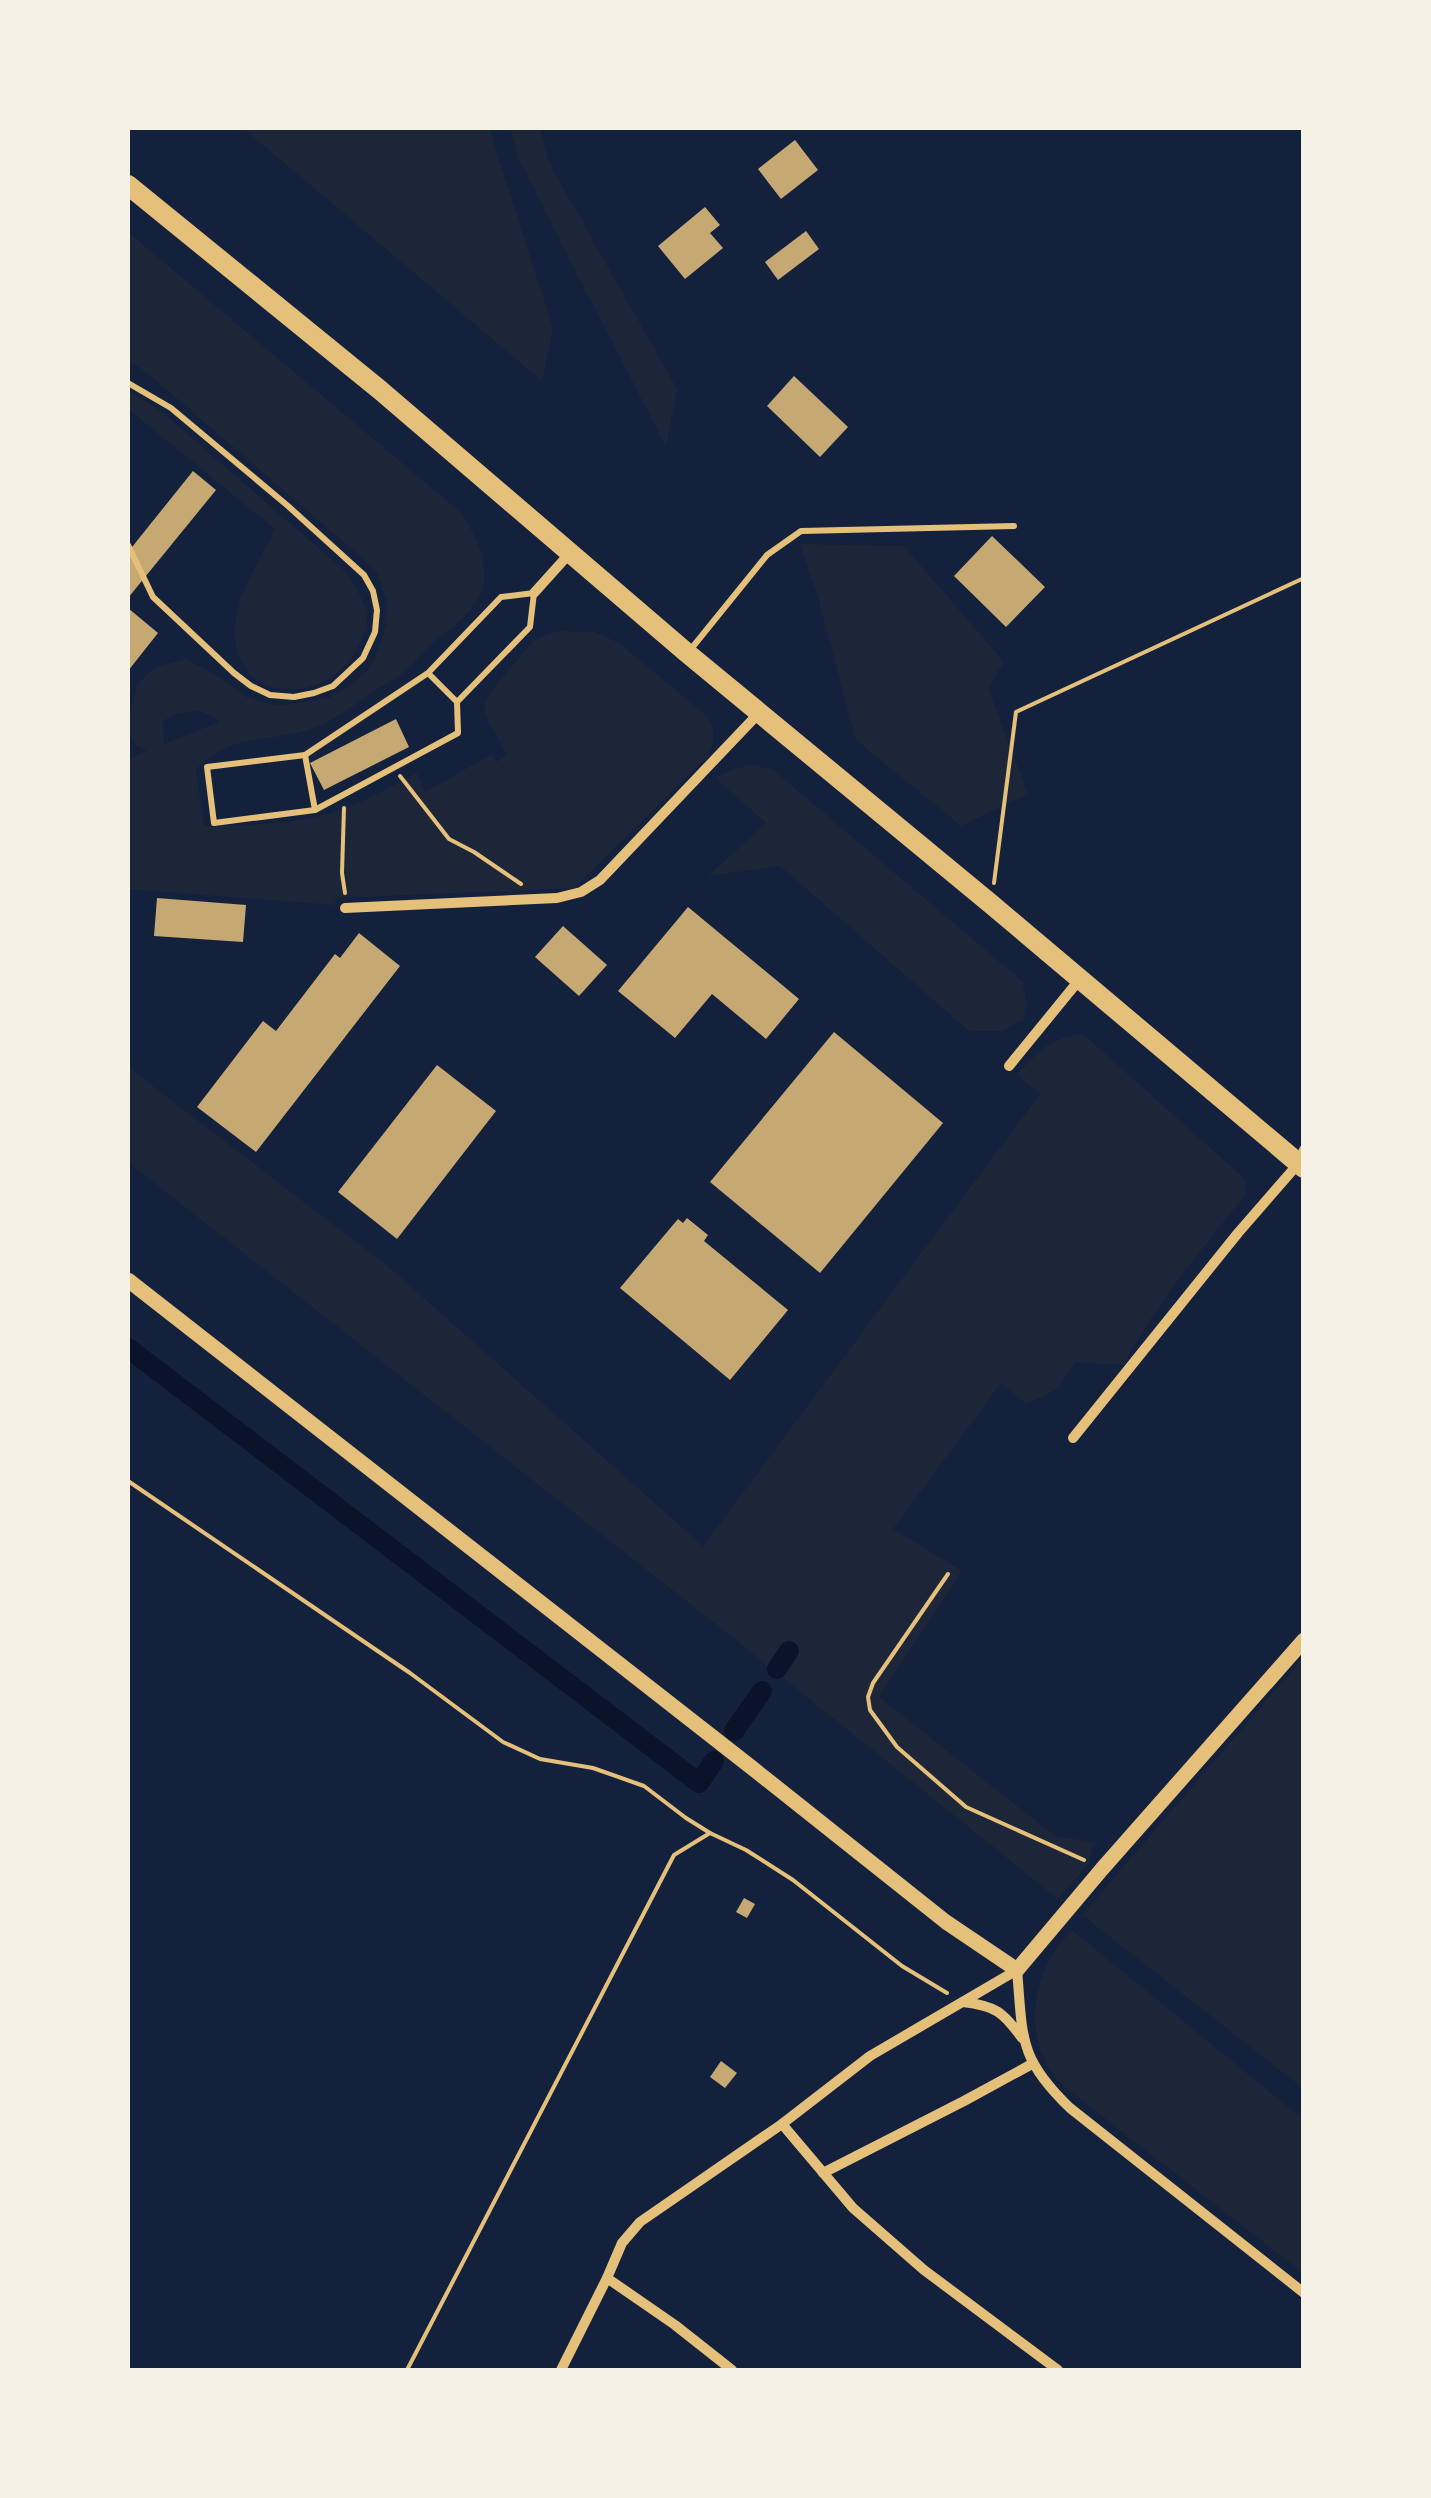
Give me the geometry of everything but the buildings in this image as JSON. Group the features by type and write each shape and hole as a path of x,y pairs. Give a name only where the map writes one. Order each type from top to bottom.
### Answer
{"main road":[{"path":"128,185 380,390 687,654 1302,1161"}],"street":[{"path":"534,593 570,553"},
{"path":"345,908 557,898 581,892 600,880 760,713"},
{"path":"1009,1066 1080,979"},
{"path":"1073,1438 1238,1233 1302,1161"},
{"path":"128,1280 946,1922 1017,1970"},
{"path":"560,2370 622,2243 640,2222 782,2124 870,2056 1017,1970 1304,1640"},
{"path":"1017,1970 1023,2039 1032,2064 1048,2087 1304,2293"},
{"path":"962,2002 996,2008 1023,2039"},
{"path":"823,2173 1032,2064"},
{"path":"782,2124 852,2208 924,2270 1058,2370"},
{"path":"607,2278 732,2370"}],"lane":[{"path":"128,383 171,408 364,575 377,610 375,632 363,658 333,686 294,697 270,695 234,673 152,597 128,545"},
{"path":"687,654 768,555 800,530 1014,526"},
{"path":"428,673 457,702 458,733 315,810 214,824 207,767 305,755 428,673 501,597 534,593 530,627 457,702"},
{"path":"305,755 315,810"}],"path":[{"path":"992,904 1016,712 1304,578"},
{"path":"393,767 449,839 542,898"},
{"path":"344,794 345,908"},
{"path":"128,1481 410,1673 503,1742 540,1760 593,1768 644,1786 686,1818 793,1880 902,1966 962,2002"},
{"path":"948,1574 873,1684 868,1697 870,1710 897,1747 966,1807 1102,1869"},
{"path":"407,2370 674,1855 710,1832"}],"shaded area":[{"path":"243,128 489,128 553,328 542,381"},
{"path":"510,128 540,128 549,163 677,389 666,447 519,160"},
{"path":"128,232 459,511 475,538 484,569 482,590 473,607 404,672 317,727 238,744 209,758 196,770 204,826 280,823 317,817 361,801 417,773 425,792 492,754 496,762 507,755 486,716 484,704 533,641 560,631 595,632 619,643 707,716 714,736 707,757 574,888 336,898 335,905 128,889 128,760 147,750 137,746 128,733 137,685 155,667 186,659 246,697 278,706 328,698 367,671 386,625 387,603 377,573 353,550 128,360","holes":["198,711 219,722 164,744 163,721 175,714"]},
{"path":"128,391 161,411 346,572 362,600 367,620 365,631 342,668 323,682 282,689 263,683 248,671 238,653 237,615 250,577 275,529 128,409"},
{"path":"800,544 904,546 1004,662 988,688 1028,794 961,826 856,740"},
{"path":"751,765 772,769 1022,981 1027,1003 1023,1020 1001,1031 969,1031 780,866 708,876 766,823 715,778"},
{"path":"1083,1034 1245,1179 1245,1195 1165,1298 1124,1365 1075,1362 1058,1389 1026,1404 1001,1383 893,1529 962,1571 879,1697 1055,1836 1093,1842 1089,1863 1058,1899 128,1162 128,1067 390,1268 703,1546 1040,1094 1017,1074 1046,1046"},
{"path":"1303,1658 1303,2088 1082,1915"},
{"path":"1072,1930 1303,2119 1303,2273 1054,2075 1038,2038 1036,1999 1049,1962"}],"waterway":[{"path":"128,1348 699,1783 714,1761"},
{"path":"777,1669 789,1651"},
{"path":"734,1731 762,1691"}]}
